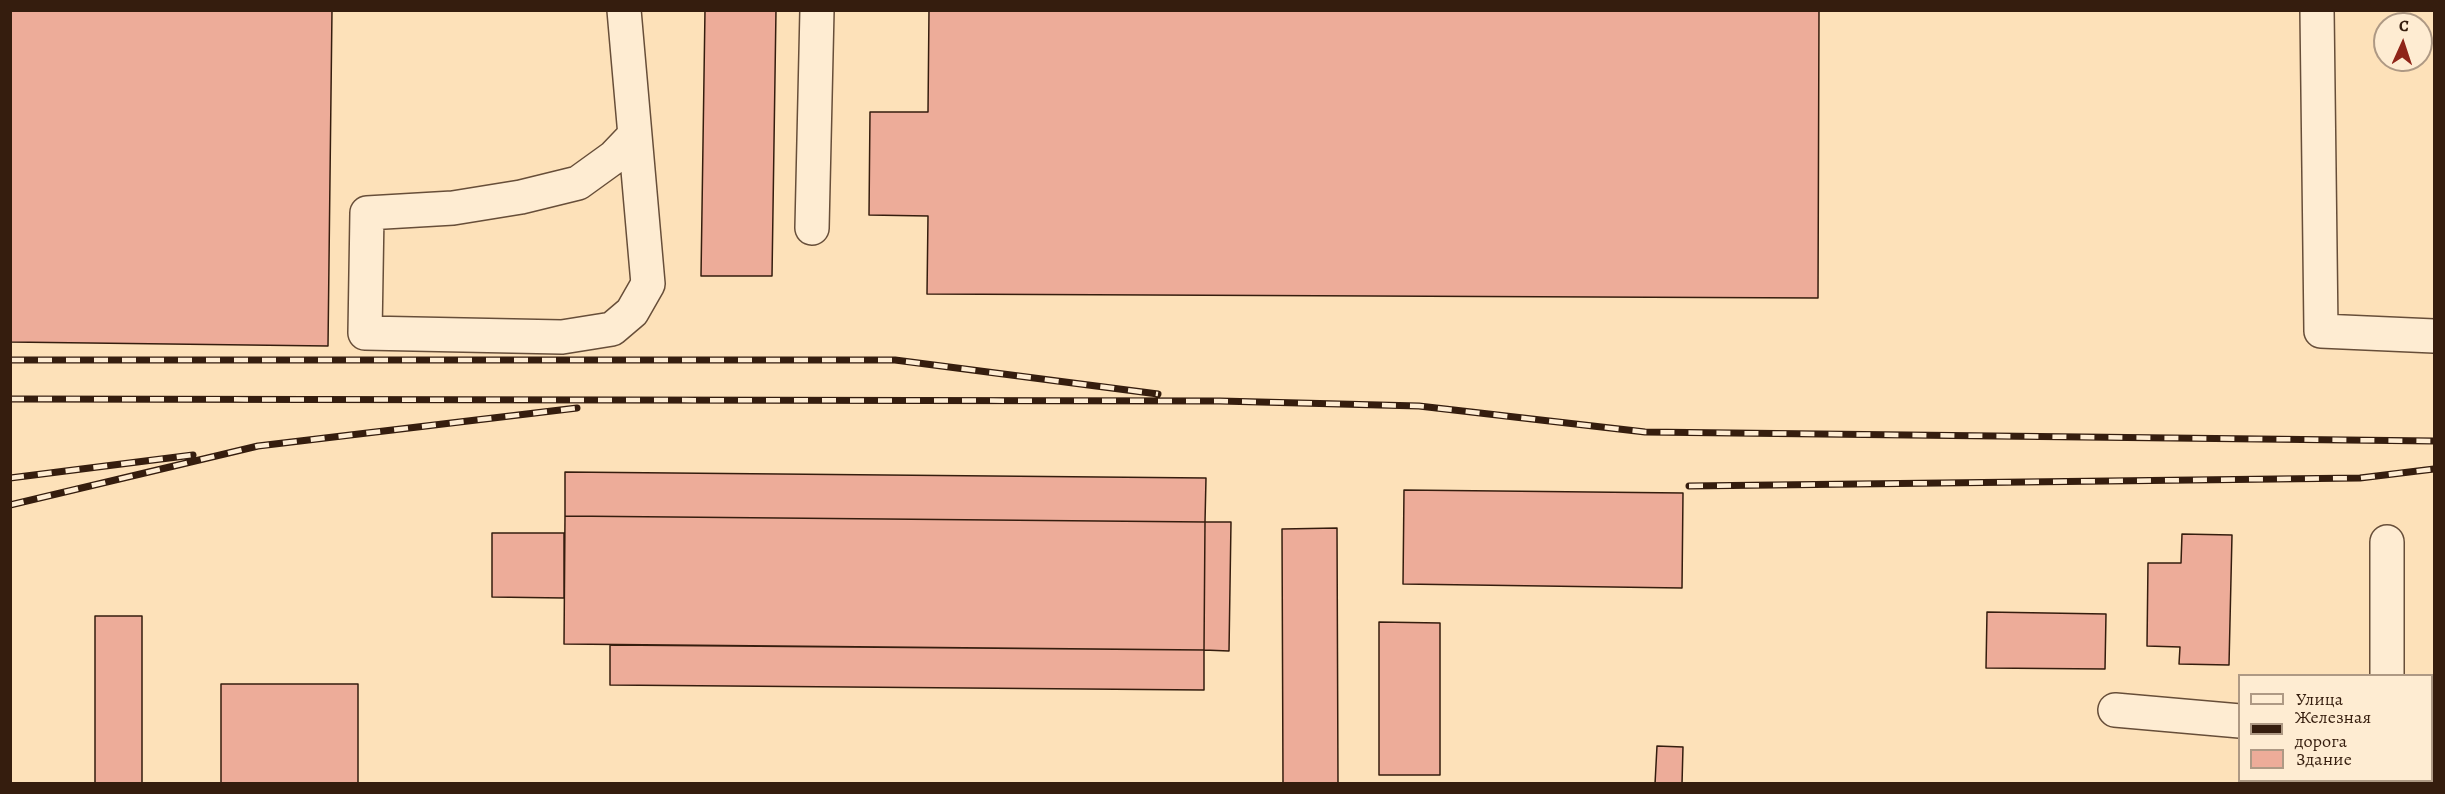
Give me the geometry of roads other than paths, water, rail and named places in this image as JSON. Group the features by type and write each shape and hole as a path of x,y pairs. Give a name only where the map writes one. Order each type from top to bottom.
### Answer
{"lane":[{"path":"624,10 635,135 648,284 632,312 612,329 562,337 365,333 367,213 453,208 521,197 578,183 614,157 635,135"},
{"path":"812,228 817,10"},
{"path":"2317,10 2320,331 2434,336"},
{"path":"2386,674 2387,542"},
{"path":"2115,710 2238,721"}],"railway":[{"path":"10,360 895,360 1158,394"},
{"path":"10,399 1220,401 1419,406 1645,432 2434,441"},
{"path":"10,505 258,446 577,408"},
{"path":"10,478 193,455"},
{"path":"1689,486 2360,478 2434,469"}]}
